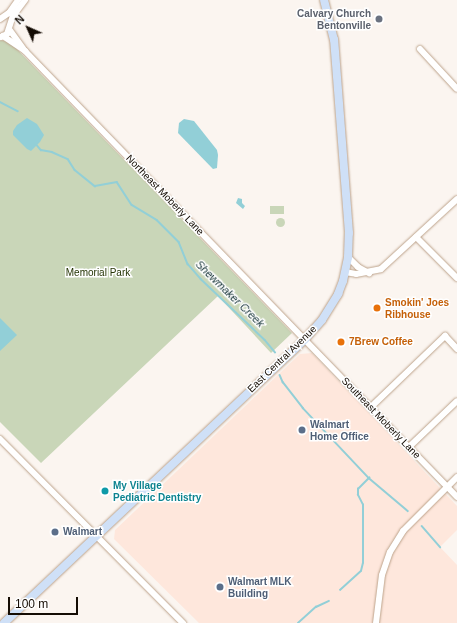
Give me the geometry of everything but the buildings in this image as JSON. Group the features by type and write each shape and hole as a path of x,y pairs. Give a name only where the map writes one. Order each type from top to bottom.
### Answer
{"main road":[{"name":"East Central Avenue","path":"4,623 305,339 329,310 345,272 348,257 349,233 334,40 324,0"}],"street":[{"path":"0,19 9,13 18,0"},
{"path":"1,37 9,28 13,16 25,0"},
{"name":"Northeast Moberly Lane","path":"0,19 8,23 9,28 25,51 305,339"},
{"name":"Northeast Moberly Lane","path":"1,37 25,51"},
{"path":"420,49 457,89"},
{"path":"345,272 356,274 369,273 381,269 457,199"},
{"path":"416,237 457,278"},
{"path":"348,257 358,267 369,273"},
{"path":"371,407 445,336 457,349"},
{"name":"Southeast Moberly Lane","path":"305,339 457,497"},
{"path":"409,447 457,401"},
{"path":"0,439 182,623"},
{"path":"376,623 381,579 390,552 403,531 457,477"}],"shaded area":[{"name":"Walmart Home Office","path":"312,353 457,506 457,530 440,547 457,565 457,623 199,623 114,539 115,530 300,354"}],"green space":[{"name":"Memorial Park","path":"0,40 10,42 292,333 271,353 218,296 41,463 0,422"},
{"path":"270,206 284,206 284,214 270,214"},
{"path":"278,218 282,218 284,222 282,226 278,226 276,224 276,220"}],"water":[{"path":"27,118 37,124 44,135 40,142 31,151 13,135 13,131 17,125"},
{"path":"184,119 194,121 217,150 217,168 213,169 178,133 179,123"},
{"path":"238,198 242,199 242,203 245,206 243,209 236,203"},
{"path":"0,318 17,335 0,351"}],"waterway":[{"name":"Shewmaker Creek","path":"0,102 18,111"},
{"name":"Shewmaker Creek","path":"36,144 41,150 52,152 68,159 75,170 95,186 117,182 132,205 157,220 179,242 188,264 201,279 265,340 275,352"},
{"name":"Shewmaker Creek","path":"280,375 283,382 303,408 369,478 408,511"},
{"path":"340,590 361,571 363,563 363,505 358,495 358,489 369,478"},
{"name":"Shewmaker Creek","path":"422,526 440,547"},
{"path":"298,623 316,607 329,601"}],"place":[{"name":"Calvary Church Bentonville","path":"379,19"},
{"name":"Smokin' Joes Ribhouse","path":"377,308"},
{"name":"7Brew Coffee","path":"341,342"},
{"name":"Walmart Home Office","path":"302,430"},
{"name":"My Village Pediatric Dentistry","path":"105,491"},
{"name":"Walmart","path":"55,532"},
{"name":"Walmart MLK Building","path":"220,587"}]}
